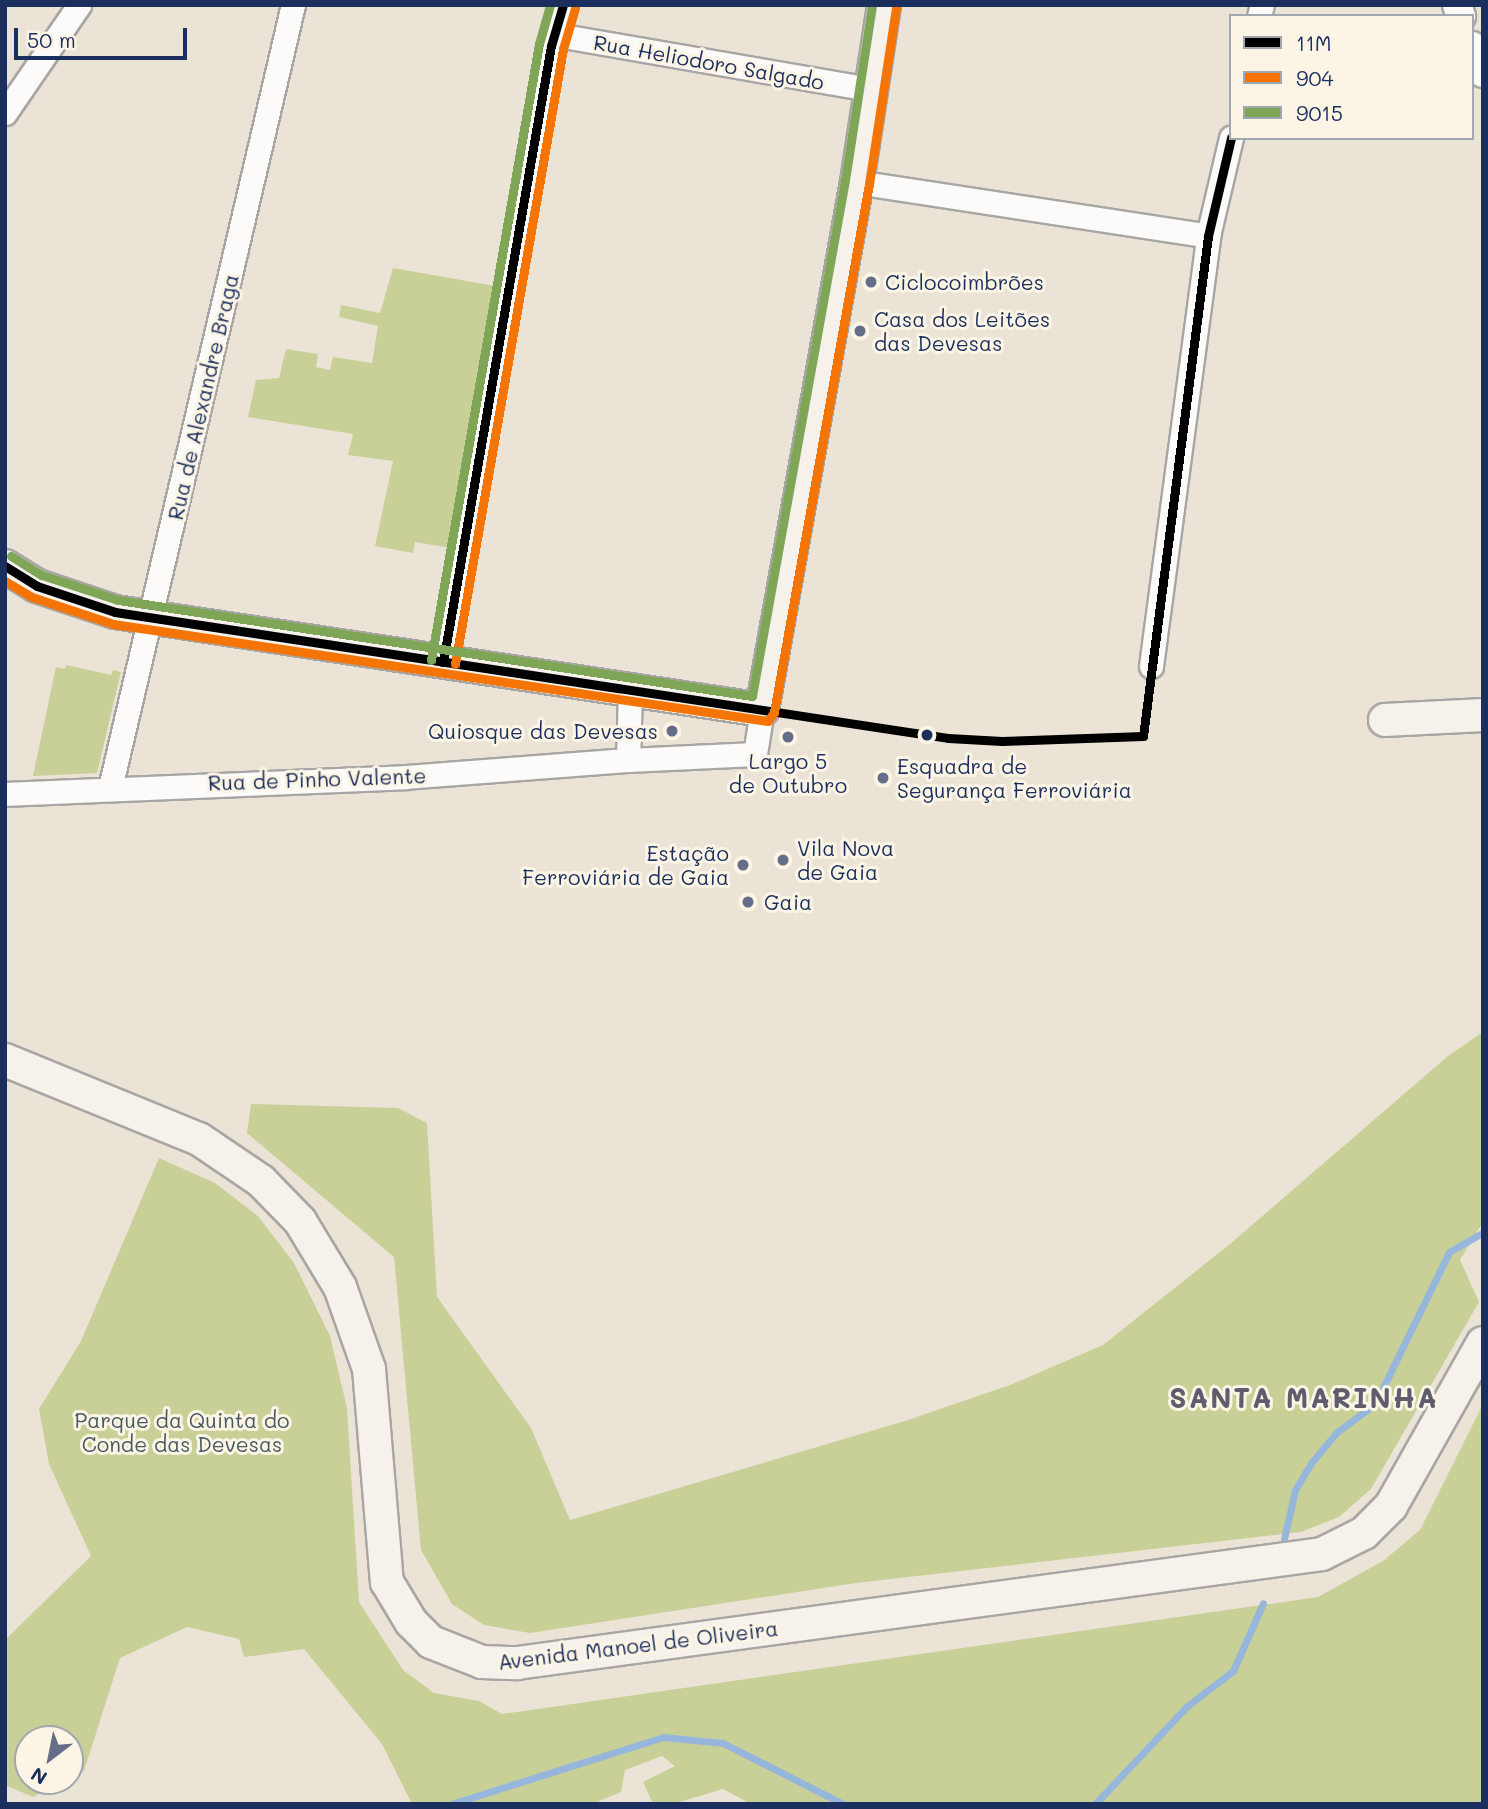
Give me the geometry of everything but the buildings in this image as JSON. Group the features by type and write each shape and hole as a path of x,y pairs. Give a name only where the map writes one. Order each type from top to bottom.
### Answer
{"main road":[{"path":"5,566 37,586 93,608 150,619 762,710 857,182 884,5"},
{"path":"1385,720 1483,715"},
{"name":"Avenida Manoel de Oliveira","path":"5,1060 199,1139 261,1181 300,1221 340,1287 369,1369 387,1582 406,1615 431,1642 482,1662 517,1663 1322,1554 1364,1533 1391,1506 1483,1343"}],"street":[{"path":"5,113 79,5"},
{"name":"Rua de Alexandre Braga","path":"110,788 293,5"},
{"path":"443,662 551,46 557,35 563,5"},
{"name":"Rua Heliodoro Salgado","path":"557,35 870,89"},
{"path":"1474,51 1483,73"},
{"path":"1151,666 1208,236 1231,140"},
{"path":"857,182 1208,236"},
{"path":"630,690 628,760 755,754 762,710"},
{"name":"Rua de Pinho Valente","path":"5,794 405,777 628,760"}],"green space":[{"path":"393,268 495,286 451,548 415,542 413,553 375,546 393,461 348,455 353,434 248,417 256,380 279,378 286,349 318,354 316,367 330,370 333,357 372,363 378,326 339,317 341,305 380,313"},
{"path":"66,665 111,675 113,670 121,672 97,773 33,776 56,667 65,669"},
{"path":"1483,1032 1483,1222 1460,1260 1479,1302 1371,1489 1339,1517 1301,1532 856,1583 530,1633 484,1625 452,1604 421,1550 394,1257 247,1133 251,1104 398,1108 427,1123 437,1297 531,1428 570,1520 905,1421 1010,1385 1103,1345 1230,1244 1448,1056"},
{"name":"Parque da Quinta do Conde das Devesas","path":"159,1158 215,1183 258,1216 294,1263 330,1336 347,1408 359,1602 403,1670 434,1693 479,1701 502,1714 1318,1597 1383,1561 1420,1530 1483,1404 1483,1804 751,1804 723,1789 673,1804 653,1804 643,1782 675,1766 662,1756 625,1770 621,1792 592,1804 412,1804 382,1744 304,1649 244,1657 239,1639 187,1627 120,1658 84,1771 84,1725 14,1725 14,1789 5,1785 5,1640 91,1556 49,1464 39,1409 81,1341"}],"waterway":[{"path":"1284,1539 1295,1490 1311,1463 1337,1432 1375,1404 1449,1252 1483,1232"},
{"path":"1095,1804 1186,1707 1233,1671 1263,1603"},
{"path":"451,1804 663,1737 723,1743 843,1804"}],"transit line":[{"name":"9015","path":"431,660 539,44 550,5"},
{"name":"11M","path":"443,662 551,46 563,5"},
{"name":"9015","path":"11,556 42,575 118,600 752,696 845,180 872,5"},
{"name":"904","path":"5,581 32,597 113,624 768,721 774,712 869,184 896,7"},
{"name":"904","path":"455,664 563,49 575,8"},
{"name":"11M","path":"5,566 37,586 115,612 948,738 1002,741 1143,736 1208,236 1231,140"}],"place":[{"name":"Ciclocoimbrões","path":"871,282"},
{"name":"Casa dos Leitões das Devesas","path":"860,331"},
{"name":"Quiosque das Devesas","path":"672,731"},
{"name":"Largo 5 de Outubro","path":"788,737"},
{"name":"Esquadra de Segurança Ferroviária","path":"883,778"},
{"name":"Vila Nova de Gaia","path":"783,860"},
{"name":"Estação Ferroviária de Gaia","path":"743,865"},
{"name":"Gaia","path":"748,902"}],"district":[{"name":"SANTA MARINHA","path":"1304,1397"}]}
